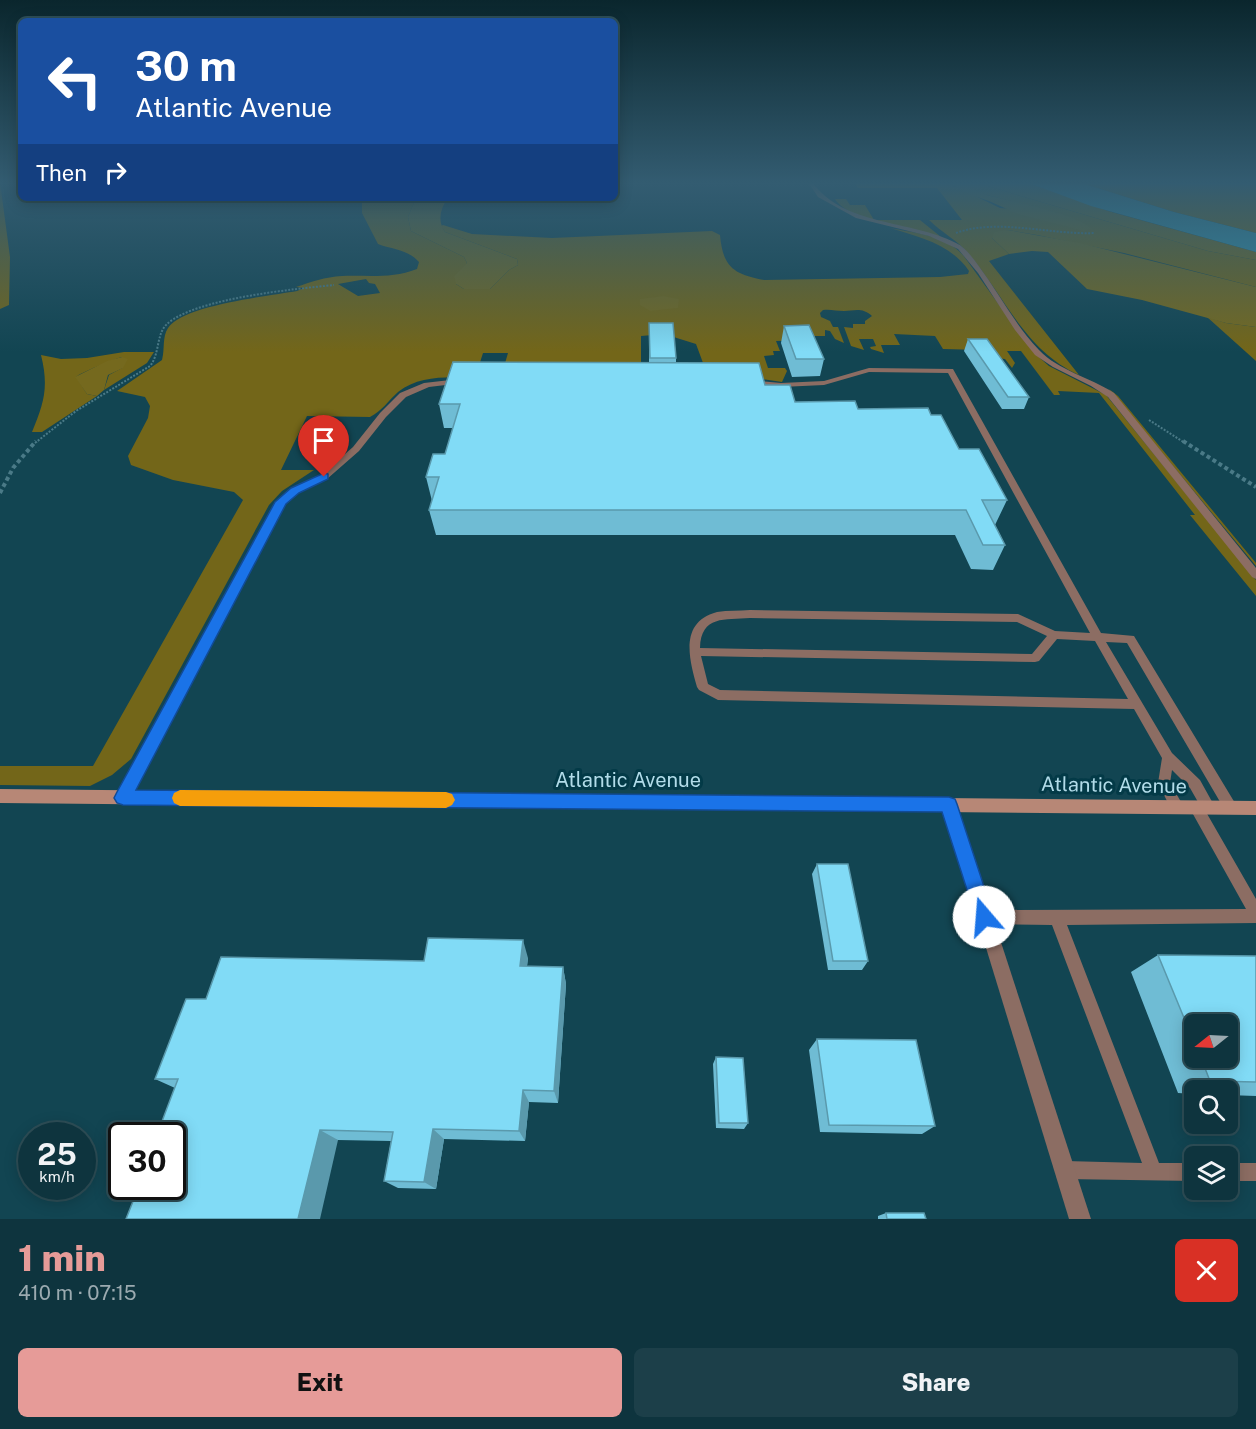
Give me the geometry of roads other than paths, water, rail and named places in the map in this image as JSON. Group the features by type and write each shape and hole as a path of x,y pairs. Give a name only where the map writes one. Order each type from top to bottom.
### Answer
{"main road":[{"name":"Atlantic Avenue","path":"0,796 1256,808"}],"street":[{"path":"949,804 1080,1219"}],"lane":[{"path":"939,239 947,241 965,253 1038,353 1055,367 1102,388 1111,395 1256,575"},
{"path":"735,381 781,385 824,383 868,370 950,371 1098,637 1168,757 1195,784 1202,807 1256,915 984,917"},
{"path":"123,798 281,502 301,487 324,477 356,449 383,415 403,395 428,385 465,380"},
{"path":"1137,704 718,695 703,687 695,661 694,636 704,623 717,616 750,614 1018,618 1054,635 1130,639 1232,808"},
{"path":"694,652 1035,658 1054,635"},
{"path":"1168,757 1164,783 1177,807"},
{"path":"1057,918 1154,1172"},
{"path":"1065,1170 1184,1172"},
{"path":"1238,1172 1256,1172"}],"water":[{"path":"1209,239 1256,239 1256,252"}]}
